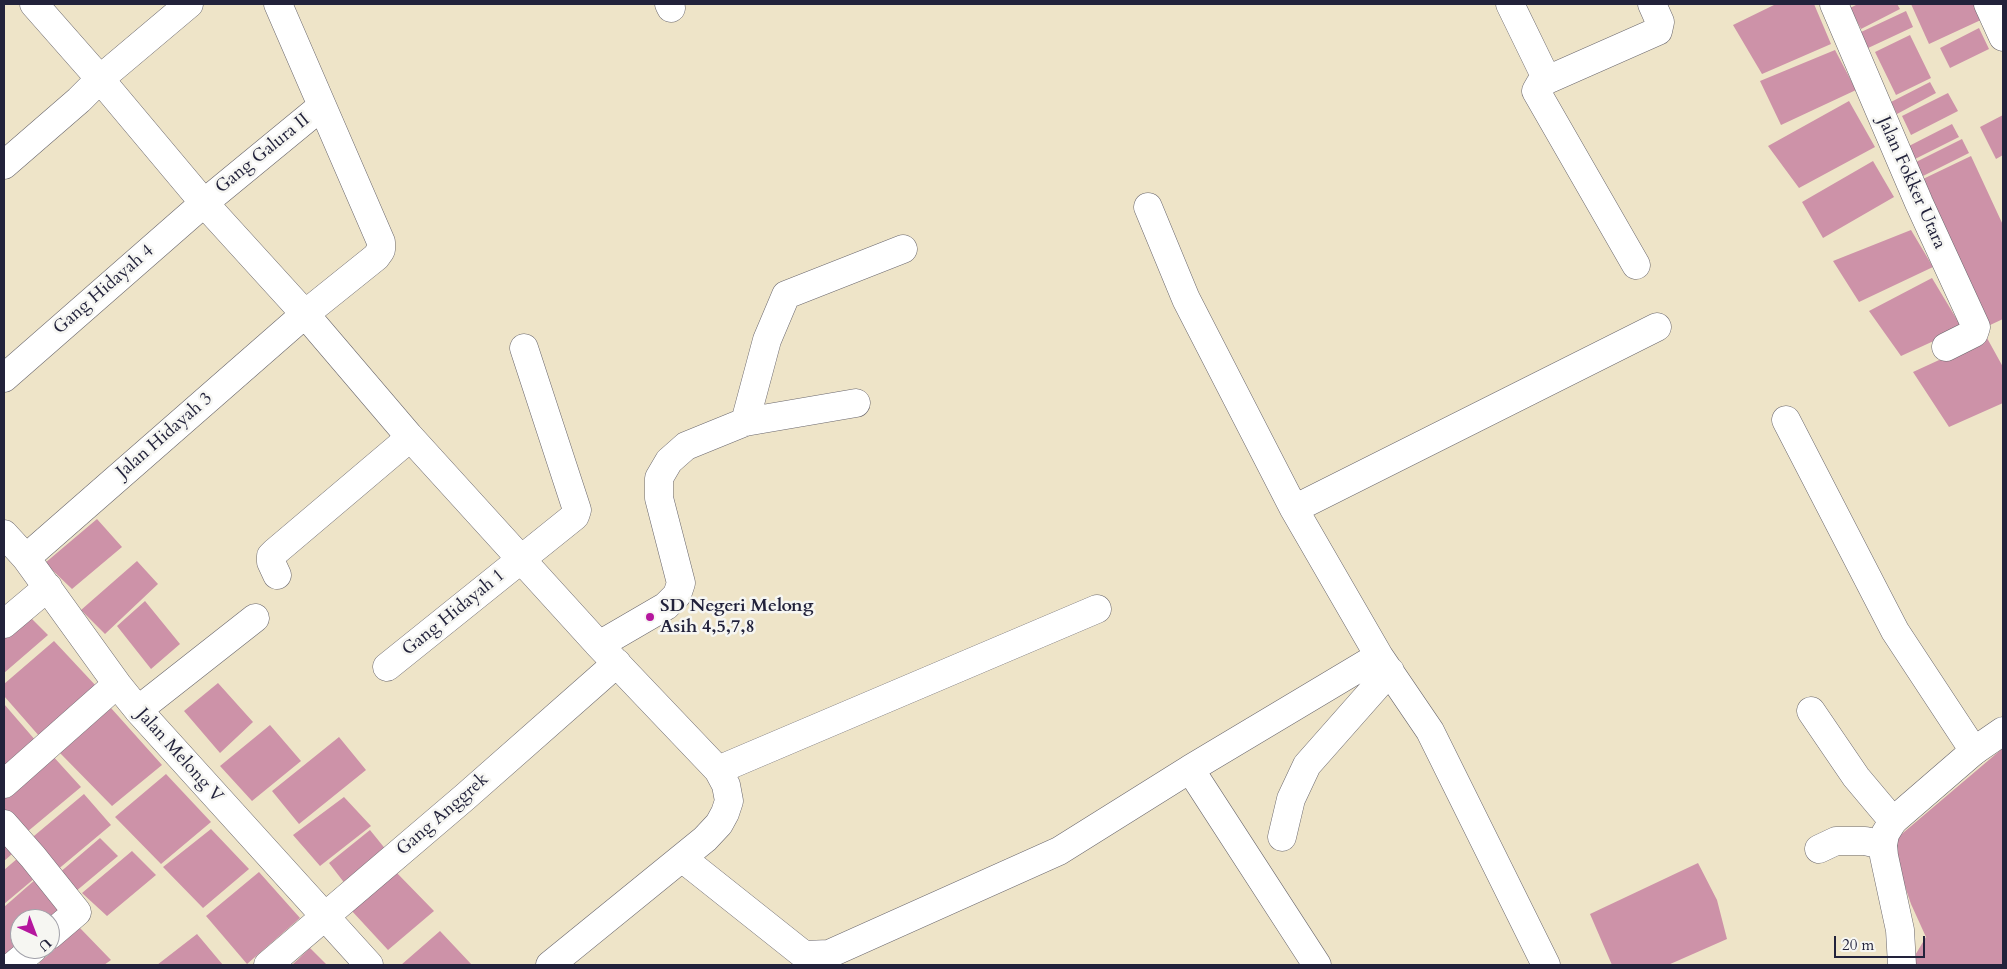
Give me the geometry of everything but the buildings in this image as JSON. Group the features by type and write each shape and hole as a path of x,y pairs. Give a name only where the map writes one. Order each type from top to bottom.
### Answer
{"street":[{"path":"34,4 204,203 305,314 409,436 608,654 718,770 726,784 729,801 725,813 719,824 705,839 550,965"},
{"path":"4,165 79,100 100,79 189,4"},
{"path":"278,4 322,106"},
{"path":"1510,4 1546,80"},
{"path":"1636,265 1536,91 1540,84 1546,80 1658,31 1660,22 1652,4"},
{"name":"Jalan Fokker Utara","path":"1834,4 1919,203 1976,327 1974,333 1946,347"},
{"path":"1988,4 2003,37"},
{"name":"Gang Galura II","path":"204,203 322,106"},
{"name":"Jalan Hidayah 3","path":"26,558 305,314 376,257 381,250 381,242 322,106"},
{"name":"Gang Hidayah 4","path":"4,378 204,203"},
{"path":"1148,207 1186,300 1294,509 1384,664 1430,732 1546,965"},
{"path":"745,422 767,340 786,295 904,249"},
{"path":"1294,509 1657,328"},
{"name":"Gang Hidayah 1","path":"387,667 521,558 572,520 578,510 524,348"},
{"name":"Gang Anggrek","path":"268,965 324,917 608,654 677,595 681,583 659,498 659,478 669,460 686,446 745,422 856,403"},
{"path":"1786,420 1895,631 1974,751"},
{"path":"277,575 271,562 271,556 409,436"},
{"name":"Jalan Melong V","path":"4,534 26,558 138,710 369,965"},
{"path":"4,624 48,587"},
{"path":"718,770 1097,609"},
{"path":"138,710 255,618"},
{"path":"682,858 804,960 829,954 1060,851 1190,768 1384,664"},
{"path":"1282,837 1292,799 1307,765 1384,664"},
{"path":"4,784 117,684"},
{"path":"1811,711 1856,777 1888,833 1884,856 1900,930 1902,965"},
{"path":"1820,849 1836,841 1865,841 1888,833 1974,751 2003,731"},
{"path":"1190,768 1317,965"},
{"path":"4,824 77,912 60,926"}],"place":[{"name":"SD Negeri Melong Asih 4,5,7,8","path":"650,617"}]}
